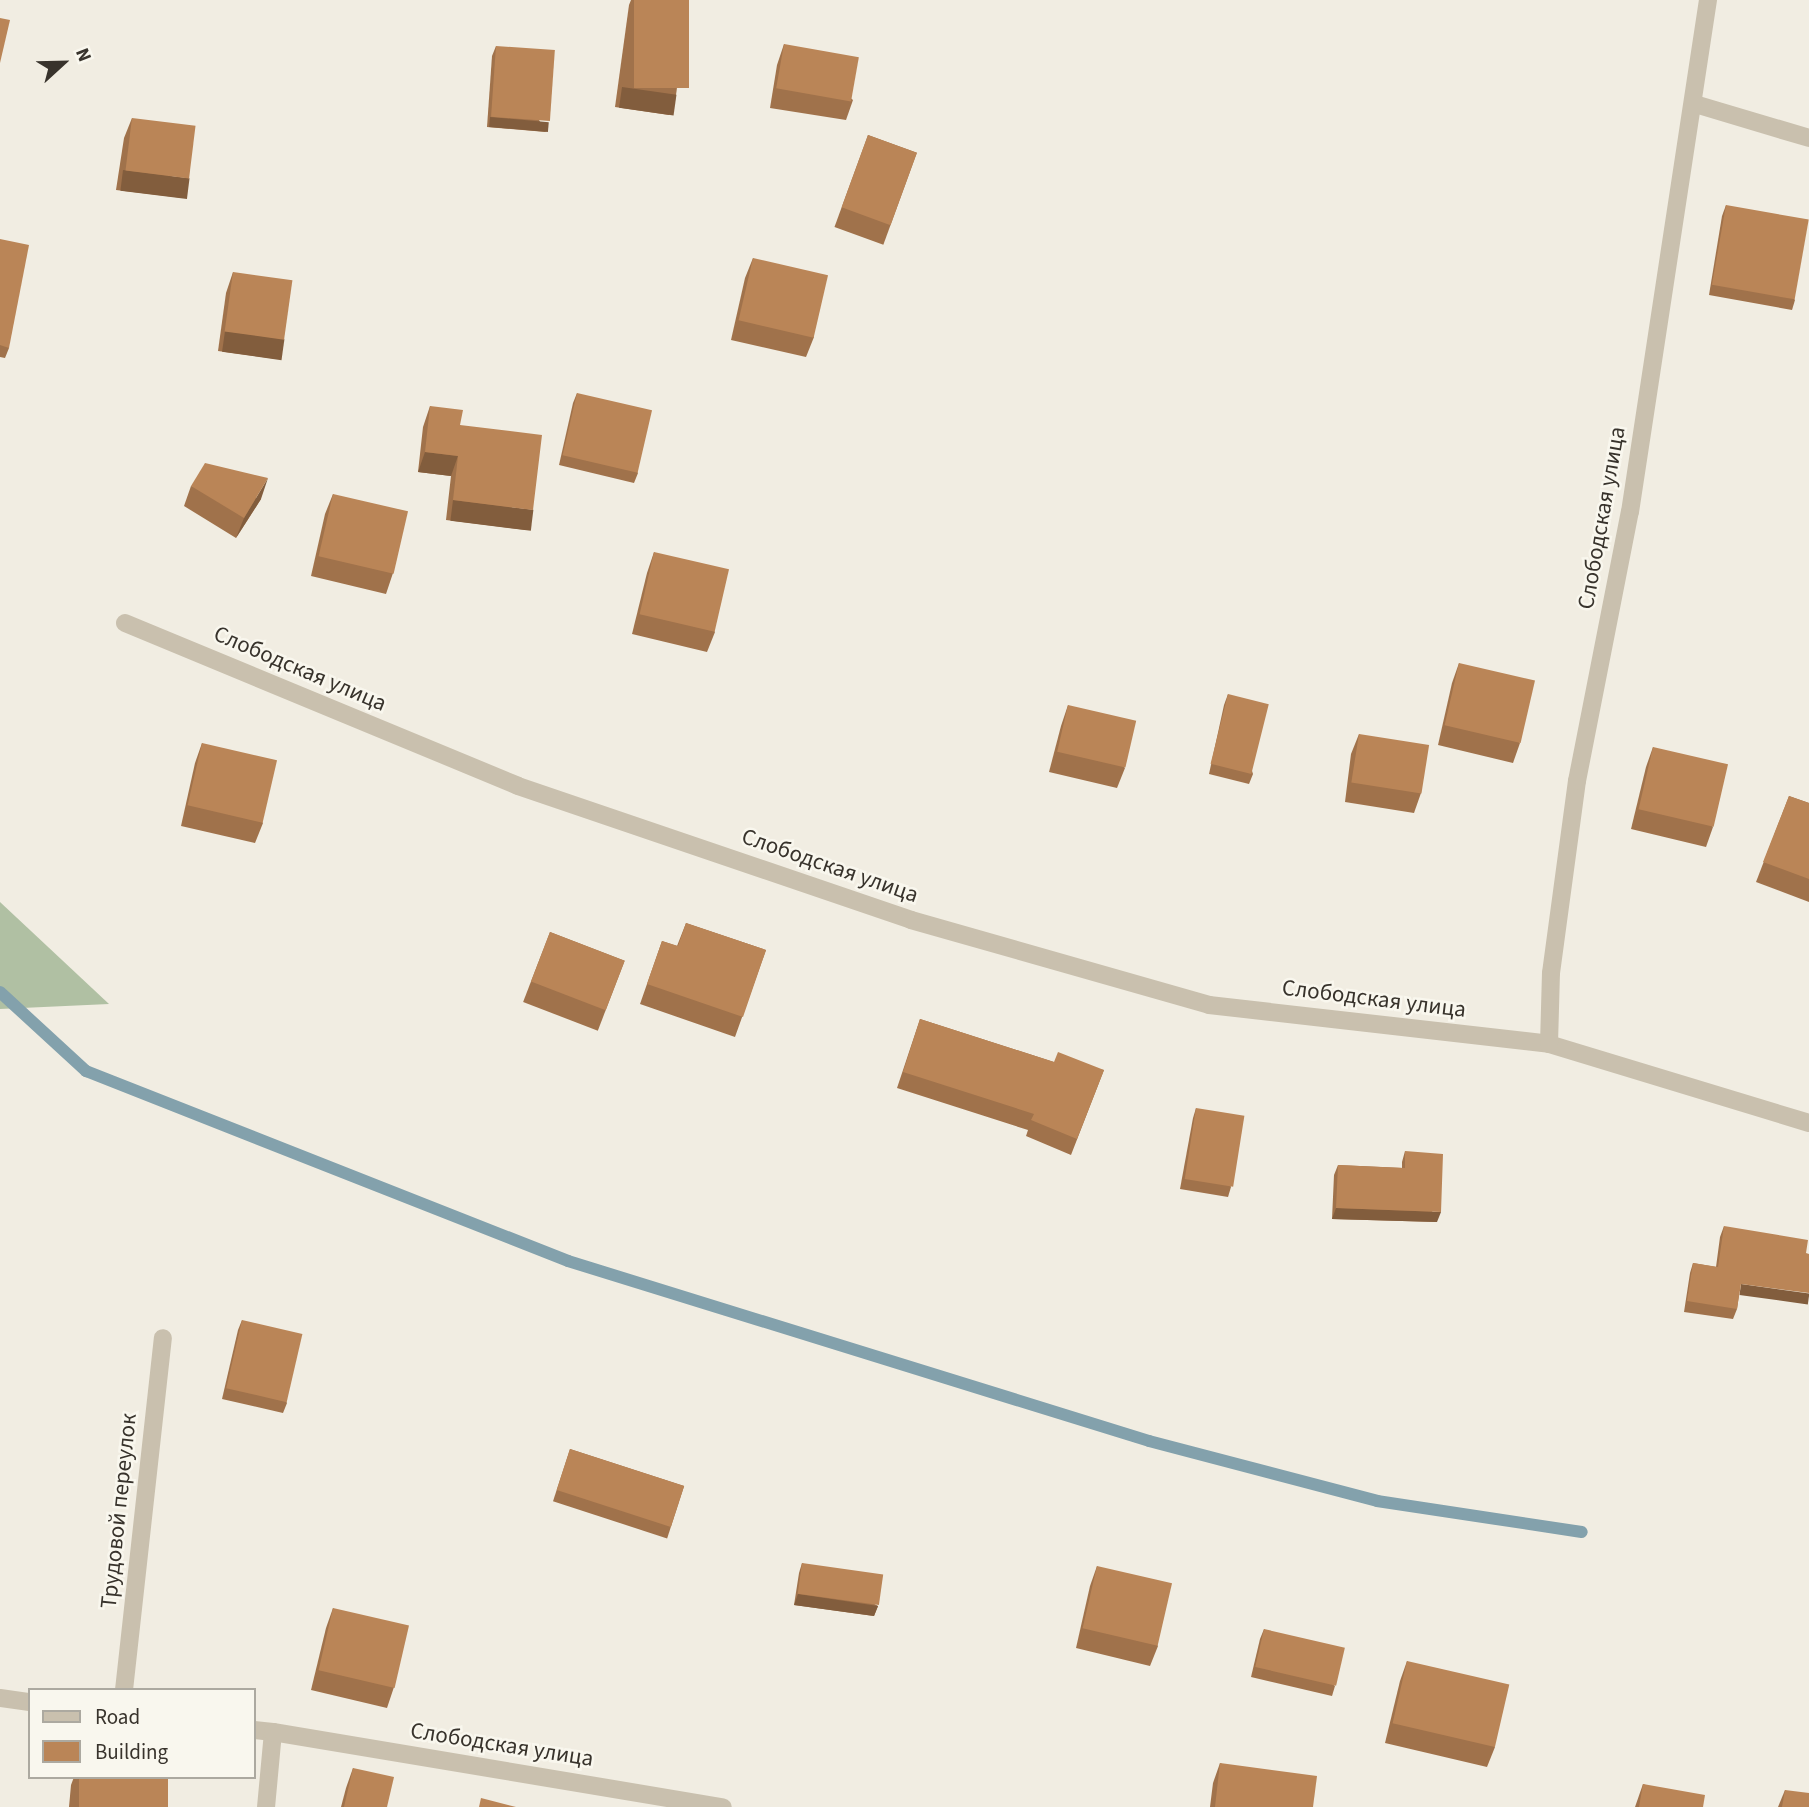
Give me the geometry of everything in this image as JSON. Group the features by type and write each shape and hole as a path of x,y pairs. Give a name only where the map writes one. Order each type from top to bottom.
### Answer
{"street":[{"name":"Слободская улица","path":"1549,1044 1551,973 1577,781 1630,512 1695,104 1708,0"},
{"path":"1695,104 1809,138"},
{"name":"Слободская улица","path":"125,622 518,786 911,920 1209,1005 1549,1044 1809,1123"},
{"name":"Трудовой переулок","path":"124,1688 163,1338"},
{"path":"0,1698 28,1702"},
{"path":"256,1730 272,1732 266,1807"},
{"name":"Слободская улица","path":"272,1732 723,1807"}],"green space":[{"path":"0,902 109,1004 0,1009"}],"building":[{"path":"634,0 689,0 689,88 634,88"},
{"path":"0,18 10,20 0,63"},
{"path":"784,44 859,57 851,102 776,88"},
{"path":"496,46 555,50 550,121 491,117"},
{"path":"132,118 196,126 189,178 126,171"},
{"path":"868,135 917,153 891,225 842,207"},
{"path":"1726,205 1809,220 1795,299 1712,285"},
{"path":"0,239 29,245 9,348 0,345"},
{"path":"753,258 828,275 814,338 739,320"},
{"path":"233,272 292,280 284,340 225,331"},
{"path":"577,393 652,410 638,473 563,455"},
{"path":"430,406 463,410 460,425 542,435 533,510 453,500 458,456 425,452"},
{"path":"205,463 268,478 244,518 191,486"},
{"path":"333,494 408,511 394,574 319,556"},
{"path":"654,552 729,569 715,632 640,614"},
{"path":"1459,663 1535,681 1521,743 1445,725"},
{"path":"1228,694 1269,704 1251,774 1211,764"},
{"path":"1068,705 1136,721 1125,768 1057,752"},
{"path":"1359,734 1429,745 1421,794 1351,782"},
{"path":"202,743 277,760 263,823 188,805"},
{"path":"1653,747 1728,764 1714,827 1639,809"},
{"path":"1789,796 1809,803 1809,879 1763,862"},
{"path":"686,923 766,950 743,1017 647,984 662,941 678,946"},
{"path":"550,932 625,961 606,1010 531,981"},
{"path":"920,1019 1054,1062 1058,1052 1104,1070 1077,1139 1031,1120 1034,1114 903,1072"},
{"path":"1196,1108 1244,1116 1233,1187 1185,1179"},
{"path":"1405,1151 1443,1154 1441,1212 1336,1208 1338,1165 1405,1168"},
{"path":"1724,1226 1808,1240 1806,1253 1809,1254 1809,1293 1741,1284 1737,1309 1687,1301 1693,1263 1718,1267"},
{"path":"242,1320 302,1334 287,1402 226,1388"},
{"path":"570,1449 684,1486 671,1527 557,1490"},
{"path":"802,1563 883,1574 879,1605 798,1594"},
{"path":"1097,1566 1172,1583 1158,1646 1083,1628"},
{"path":"333,1608 409,1626 395,1688 319,1670"},
{"path":"1264,1629 1345,1648 1336,1686 1255,1667"},
{"path":"1407,1661 1509,1685 1495,1747 1393,1723"},
{"path":"1220,1763 1317,1776 1313,1807 1215,1807"},
{"path":"353,1768 394,1777 387,1807 344,1807"},
{"path":"79,1779 168,1779 168,1807 79,1807"},
{"path":"1643,1784 1705,1795 1703,1807 1639,1807"},
{"path":"1785,1790 1809,1793 1809,1807 1782,1807"},
{"path":"481,1798 516,1807 479,1807"}],"waterway":[{"path":"0,992 86,1071 568,1261 1149,1441 1377,1501 1582,1532"}]}
